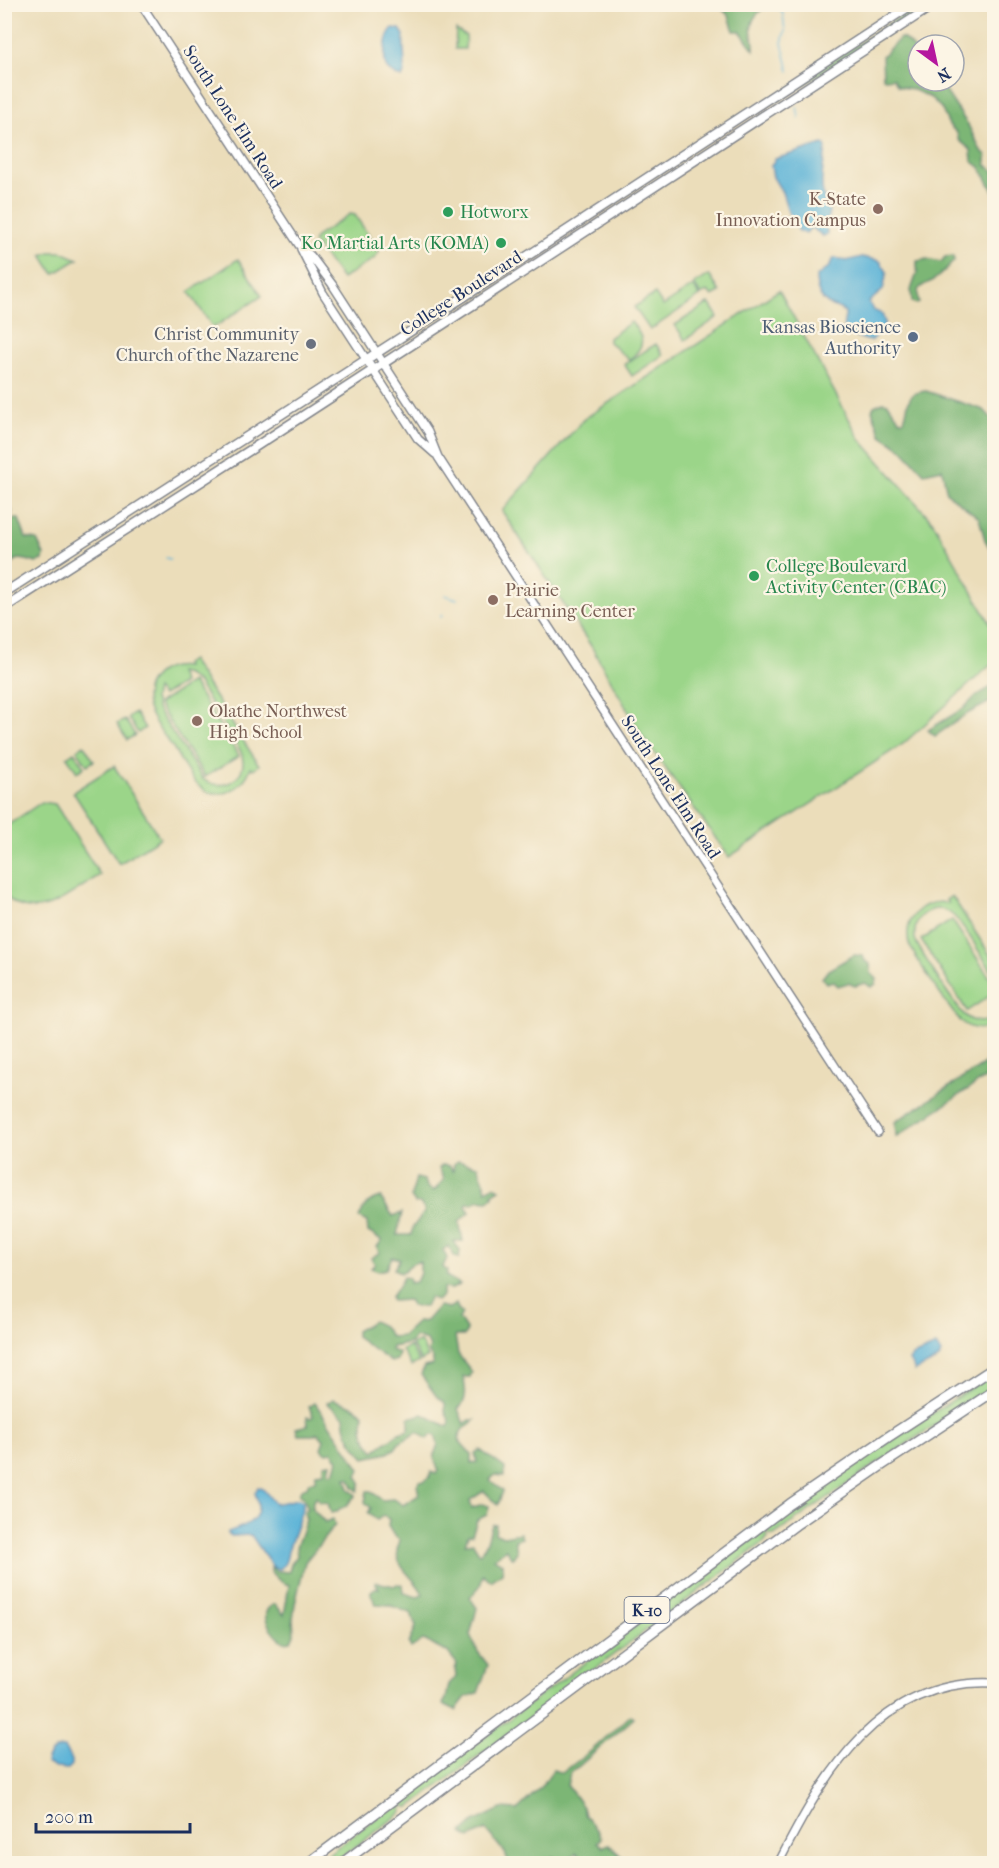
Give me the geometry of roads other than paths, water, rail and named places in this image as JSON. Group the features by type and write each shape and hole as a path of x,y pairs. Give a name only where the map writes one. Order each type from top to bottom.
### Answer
{"highway":[{"name":"K-10","path":"307,1863 790,1504 994,1368"},
{"name":"K-10","path":"341,1863 788,1530 994,1391"}],"main road":[{"name":"College Boulevard","path":"4,593 367,360 913,4"},
{"name":"College Boulevard","path":"4,608 935,4"}],"street":[{"name":"South Lone Elm Road","path":"141,4 300,246 311,256 332,284 384,363 428,432 438,457 878,1132"},
{"name":"South Lone Elm Road","path":"300,246 303,257 323,293 418,439 438,457"},
{"path":"778,1863 827,1776 859,1737 886,1715 931,1691 969,1683 994,1683"}],"water":[{"path":"393,28 400,29 404,35 405,69 402,78 389,71 385,63 386,41"},
{"path":"823,144 826,149 822,188 829,211 827,234 823,236 811,227 806,233 799,231 773,177 771,166 775,159"},
{"path":"862,257 880,261 887,272 883,290 869,302 873,310 882,314 885,323 871,341 845,330 843,325 845,313 824,301 819,294 816,281 816,277 830,266 832,260 836,258 846,261"},
{"path":"936,1346 941,1353 939,1359 915,1371 909,1360"},
{"path":"258,1487 264,1490 275,1504 298,1499 303,1501 286,1561 280,1569 273,1567 251,1535 232,1536 228,1534 249,1523 257,1515 258,1502 255,1493"},
{"path":"64,1748 72,1760 72,1765 68,1769 55,1768 46,1763 51,1753"}],"waterway":[{"path":"777,4 783,14 785,31 782,43 789,71"},
{"path":"797,107 799,118"},
{"path":"166,558 170,559"},
{"path":"445,595 457,599"}],"place":[{"name":"K-State Innovation Campus","path":"878,209"},
{"name":"Hotworx","path":"448,212"},
{"name":"Ko Martial Arts (KOMA)","path":"501,243"},
{"name":"Kansas Bioscience Authority","path":"913,337"},
{"name":"Christ Community Church of the Nazarene","path":"311,344"},
{"name":"College Boulevard Activity Center (CBAC)","path":"754,576"},
{"name":"Prairie Learning Center","path":"493,600"},
{"name":"Olathe Northwest High School","path":"197,721"}]}
